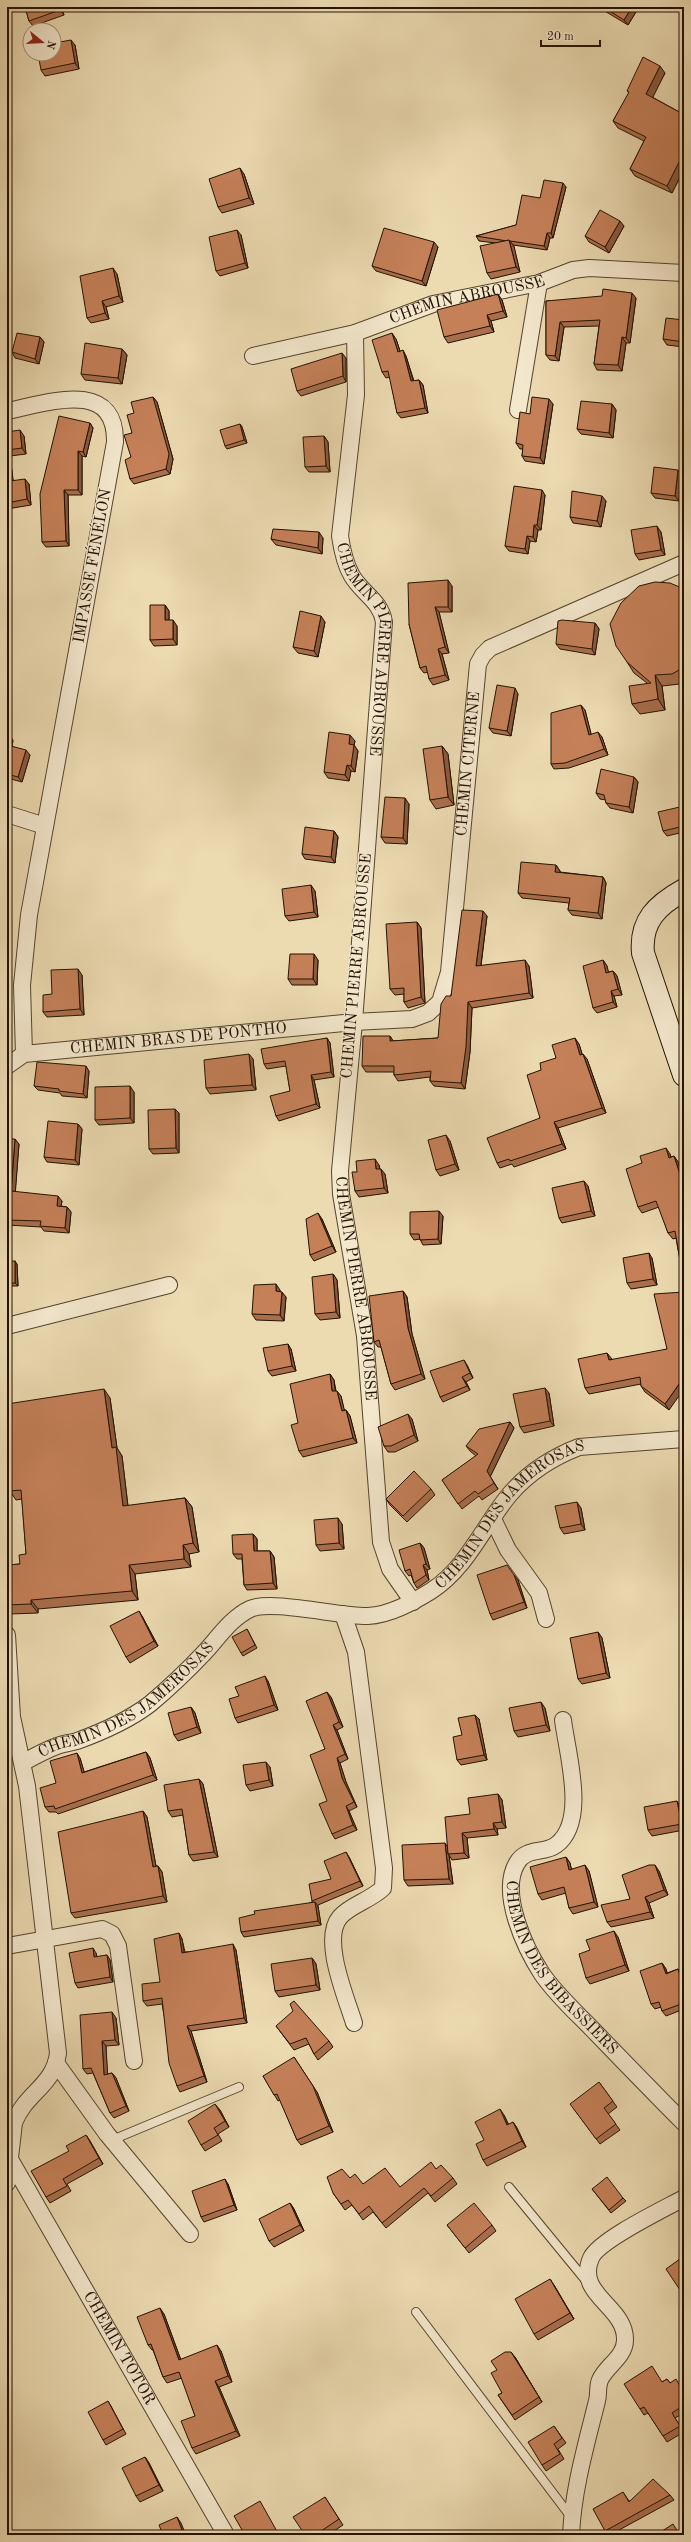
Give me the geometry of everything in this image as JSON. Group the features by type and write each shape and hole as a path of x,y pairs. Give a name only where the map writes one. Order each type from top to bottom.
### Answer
{"main road":[{"path":"684,890 660,906 648,920 642,938 643,954 684,1075"}],"street":[{"name":"CHEMIN ABROUSSE","path":"253,356 355,333 434,304 539,282 573,270 589,268 684,273"},
{"path":"518,410 539,282"},
{"name":"CHEMIN PIERRE ABROUSSE","path":"355,333 356,395 340,536 342,550 353,576 377,603 382,611 384,622 354,1022 341,1148 341,1194 365,1336 381,1542 390,1569 413,1602"},
{"name":"IMPASSE FÉNÉLON","path":"7,411 77,399 98,403 106,408 112,417 116,428 115,442 29,915 22,985 24,1054"},
{"name":"CHEMIN CITERNE","path":"354,1022 412,1019 423,1015 440,1002 446,987 450,964 478,664 483,655 490,648 684,563"},
{"path":"7,814 45,826"},
{"name":"CHEMIN BRAS DE PONTHO","path":"7,1066 24,1054 354,1022"},
{"path":"7,1326 169,1285"},
{"name":"CHEMIN DES JAMEROSAS","path":"7,2183 11,2161 14,2123 17,2114 26,2100 49,2079 56,2063 58,2053 24,1762 59,1745 75,1741 111,1727 148,1706 179,1679 227,1627 252,1608 280,1607 369,1616 392,1610 413,1602 433,1590 452,1572 493,1519 509,1495 525,1478 564,1453 579,1447 684,1439"},
{"path":"493,1519 508,1550 539,1593 546,1620"},
{"path":"343,1614 356,1652 384,1868 383,1888 374,1896 341,1916 336,1924 332,1945 354,2023"},
{"path":"7,1635 12,1717 24,1762"},
{"name":"CHEMIN DES BIBASSIERS","path":"563,1720 574,1799 570,1828 563,1839 555,1846 528,1852 517,1862 512,1879 513,1905 524,1940 543,1974 572,2008 684,2123"},
{"path":"7,1946 44,1938 102,1929 112,1934 118,1946 134,2061"},
{"path":"56,2063 112,2140 190,2234"},
{"name":"CHEMIN TOTOR","path":"11,2161 226,2535"},
{"path":"571,2535 578,2477 598,2398 600,2380 621,2352 625,2341 624,2328 618,2318 595,2293 588,2281 587,2270 598,2247 684,2198"}],"lane":[{"path":"112,2140 239,2087"},
{"path":"509,2187 595,2293"},
{"path":"416,2312 572,2518"}],"building":[{"path":"25,7 59,7 60,10 29,21"},
{"path":"603,7 632,7 624,20"},
{"path":"71,40 75,63 41,70 40,62 62,62 62,42"},
{"path":"643,57 660,66 646,94 683,114 681,118 684,120 684,165 679,162 667,186 630,169 646,137 613,121 629,92 627,91"},
{"path":"240,168 249,198 218,207 209,179"},
{"path":"544,180 563,183 551,233 547,233 544,246 476,236 516,225 522,195 540,198"},
{"path":"600,210 620,221 605,247 585,236"},
{"path":"384,228 434,242 422,281 372,266"},
{"path":"237,230 245,263 216,271 209,237"},
{"path":"509,240 516,267 487,273 480,246"},
{"path":"113,268 119,296 102,301 105,313 87,318 80,276"},
{"path":"603,289 632,293 626,338 622,337 618,365 594,364 600,320 560,322 555,356 546,355 546,301 602,296"},
{"path":"498,294 503,311 487,315 490,326 444,337 437,310"},
{"path":"666,318 684,320 684,342 663,339"},
{"path":"17,333 40,337 35,359 12,352"},
{"path":"392,333 398,352 403,350 411,381 419,380 425,408 397,413 388,371 382,372 372,340"},
{"path":"85,343 122,349 118,378 81,374"},
{"path":"342,353 343,376 297,391 291,369"},
{"path":"153,397 169,454 166,469 130,479 125,460 131,457 124,435 132,433 127,415 134,413 131,402"},
{"path":"532,397 549,399 540,458 522,456 523,445 516,443 520,412 530,414"},
{"path":"581,401 612,404 609,433 577,429"},
{"path":"59,416 90,423 83,452 78,451 78,490 64,490 66,541 42,542 40,494"},
{"path":"240,424 244,440 225,446 220,430"},
{"path":"20,430 22,448 7,450 7,432"},
{"path":"324,436 326,466 305,467 303,437"},
{"path":"7,459 10,481 25,479 27,499 7,503"},
{"path":"654,467 678,470 675,496 651,493"},
{"path":"514,486 542,490 537,525 534,525 533,537 527,536 525,549 505,546"},
{"path":"572,491 602,496 597,521 570,517"},
{"path":"657,526 661,550 635,554 631,530"},
{"path":"273,529 319,532 318,548 271,539"},
{"path":"448,580 448,607 435,607 445,647 438,649 445,675 429,679 426,666 420,668 409,624 408,583"},
{"path":"655,582 670,583 684,589 684,667 672,674 655,675 658,699 632,704 629,686 651,683 627,662 616,646 610,624 621,603 639,586"},
{"path":"150,605 165,605 165,620 173,620 173,639 150,640"},
{"path":"300,611 321,616 314,651 293,647"},
{"path":"562,620 595,623 592,649 556,644 558,621"},
{"path":"497,685 515,688 507,731 489,728"},
{"path":"581,705 589,735 598,732 604,749 565,763 551,764 551,713"},
{"path":"329,732 350,735 349,744 354,745 351,766 347,765 345,775 324,772"},
{"path":"7,735 10,735 7,744"},
{"path":"7,745 26,750 18,777 7,774"},
{"path":"442,746 448,797 430,800 423,749"},
{"path":"601,769 634,777 629,807 606,803 604,795 596,793"},
{"path":"385,797 405,798 403,838 381,837"},
{"path":"684,806 684,826 663,831 658,812"},
{"path":"305,827 334,831 331,857 302,854"},
{"path":"521,862 556,865 555,872 603,877 598,913 568,910 570,898 518,893"},
{"path":"311,885 314,912 285,916 282,889"},
{"path":"462,910 483,911 476,966 525,960 529,993 468,1002 466,1047 461,1083 430,1081 431,1071 394,1075 394,1066 362,1066 363,1036 390,1036 390,1041 438,1038 441,1004 446,996 451,996"},
{"path":"417,922 421,997 404,1002 404,988 390,989 386,924"},
{"path":"290,954 314,954 313,979 288,979"},
{"path":"603,960 606,973 613,971 618,989 611,991 613,1002 593,1008 583,966"},
{"path":"78,969 80,1009 43,1012 43,995 52,994 51,970"},
{"path":"327,1038 331,1072 311,1075 316,1104 276,1116 270,1096 290,1091 285,1061 264,1064 261,1049"},
{"path":"575,1038 580,1055 583,1054 602,1108 554,1122 562,1144 510,1161 509,1159 497,1163 487,1138 540,1118 527,1075 541,1070 540,1063 556,1058 552,1045"},
{"path":"249,1054 252,1085 206,1088 204,1060"},
{"path":"37,1062 86,1066 83,1094 34,1086"},
{"path":"130,1086 130,1118 95,1120 95,1087"},
{"path":"175,1109 176,1148 149,1149 148,1110"},
{"path":"48,1121 78,1124 75,1160 44,1157"},
{"path":"446,1135 455,1164 436,1170 428,1140"},
{"path":"7,1139 15,1139 11,1191 58,1196 57,1206 67,1207 65,1228 40,1226 41,1221 7,1220"},
{"path":"666,1148 669,1158 674,1156 684,1187 684,1283 675,1231 668,1233 656,1201 638,1207 626,1169 642,1163 640,1156"},
{"path":"375,1159 376,1169 381,1169 384,1188 355,1191 352,1172 357,1172 356,1161"},
{"path":"584,1181 591,1211 559,1218 552,1188"},
{"path":"439,1211 438,1239 420,1240 419,1234 410,1234 410,1212"},
{"path":"318,1213 332,1246 310,1255 306,1219"},
{"path":"649,1253 653,1279 627,1283 623,1258"},
{"path":"7,1261 15,1261 15,1283 7,1283"},
{"path":"333,1274 336,1312 315,1314 312,1277"},
{"path":"276,1284 276,1291 282,1292 280,1315 252,1314 254,1285"},
{"path":"403,1291 408,1328 421,1374 391,1384 379,1340 374,1342 369,1296"},
{"path":"684,1292 684,1377 665,1404 641,1386 640,1377 585,1388 578,1359 607,1353 609,1360 667,1349 654,1294"},
{"path":"288,1344 292,1366 268,1371 263,1348"},
{"path":"464,1360 470,1373 462,1377 467,1386 440,1397 430,1371"},
{"path":"330,1374 332,1391 337,1391 342,1411 346,1410 353,1438 299,1451 291,1425 298,1423 290,1384"},
{"path":"545,1388 550,1421 520,1427 513,1394"},
{"path":"104,1389 112,1448 116,1447 123,1506 185,1498 193,1543 183,1545 184,1559 129,1565 132,1591 31,1600 31,1604 7,1605 7,1565 20,1564 19,1555 26,1554 21,1490 10,1491 7,1477 7,1404"},
{"path":"408,1414 414,1435 391,1446 384,1446 378,1427"},
{"path":"510,1422 487,1471 494,1483 478,1494 475,1491 458,1504 442,1480 478,1454 466,1446 479,1429"},
{"path":"414,1471 431,1489 403,1516 386,1499"},
{"path":"577,1502 581,1524 560,1528 555,1506"},
{"path":"338,1518 339,1543 316,1545 314,1520"},
{"path":"253,1534 254,1551 270,1551 273,1583 244,1585 242,1554 233,1554 232,1535"},
{"path":"420,1543 426,1564 423,1565 426,1575 414,1583 410,1569 405,1571 399,1550"},
{"path":"681,1556 684,1556 684,1572"},
{"path":"507,1565 514,1575 524,1602 490,1614 477,1575"},
{"path":"139,1611 154,1641 126,1657 110,1626"},
{"path":"247,1629 255,1645 241,1653 232,1637"},
{"path":"598,1632 606,1673 578,1679 570,1638"},
{"path":"265,1676 274,1705 235,1718 229,1699 239,1696 235,1687"},
{"path":"327,1692 339,1722 333,1725 345,1754 337,1758 342,1778 354,1802 346,1806 353,1825 332,1834 319,1804 327,1801 310,1755 325,1749 306,1701"},
{"path":"541,1702 546,1725 514,1731 509,1708"},
{"path":"191,1707 197,1727 174,1735 168,1713"},
{"path":"475,1715 484,1755 457,1760 453,1737 462,1735 458,1718"},
{"path":"146,1752 153,1775 55,1809 54,1806 45,1807 40,1788 56,1783 50,1761 77,1753 82,1773"},
{"path":"266,1762 269,1780 246,1785 243,1765"},
{"path":"199,1779 214,1852 189,1855 182,1809 168,1811 164,1785"},
{"path":"498,1794 502,1822 493,1823 494,1829 462,1833 464,1853 448,1854 445,1817 470,1814 468,1798"},
{"path":"677,1801 682,1824 648,1830 644,1807"},
{"path":"143,1811 153,1867 158,1866 163,1896 71,1913 58,1832"},
{"path":"445,1843 449,1879 404,1880 402,1845"},
{"path":"346,1852 360,1881 312,1901 309,1884 331,1879 324,1861"},
{"path":"566,1857 569,1870 585,1865 594,1902 569,1908 564,1887 538,1894 530,1867"},
{"path":"649,1865 655,1865 664,1890 645,1897 650,1912 607,1922 601,1905 630,1899 622,1875"},
{"path":"315,1902 318,1921 241,1932 239,1918 255,1914 254,1911"},
{"path":"614,1931 625,1965 586,1978 579,1954 590,1950 586,1940"},
{"path":"179,1933 182,1953 233,1944 244,2018 187,2026 204,2076 177,2086 169,2063 162,1998 143,2001 142,1984 160,1982 154,1939"},
{"path":"93,1948 94,1957 107,1955 110,1977 75,1983 69,1953"},
{"path":"312,1958 316,1985 275,1991 271,1964"},
{"path":"662,1963 666,1974 678,1969 681,1978 684,1977 684,2003 662,2011 659,2002 651,2004 640,1971"},
{"path":"294,2001 329,2041 314,2054 306,2038 290,2044 276,2026 293,2011 290,2004"},
{"path":"112,2012 115,2040 102,2041 104,2075 112,2073 126,2106 110,2113 91,2068 83,2069 80,2015"},
{"path":"294,2057 313,2086 329,2126 297,2140 277,2094 274,2095 263,2076"},
{"path":"599,2082 613,2101 604,2108 616,2124 596,2139 570,2104"},
{"path":"215,2104 225,2121 214,2128 218,2135 201,2145 188,2121"},
{"path":"500,2109 507,2125 513,2122 522,2141 483,2160 476,2144 484,2140 475,2122"},
{"path":"86,2135 99,2158 63,2179 67,2186 46,2197 31,2171 69,2151 66,2146"},
{"path":"431,2162 436,2169 441,2165 453,2178 431,2196 424,2188 382,2223 369,2206 359,2214 348,2200 341,2204 333,2193 327,2177 342,2169 350,2178 355,2174 363,2184 385,2168 400,2187"},
{"path":"607,2177 623,2198 609,2210 592,2189"},
{"path":"225,2179 234,2205 201,2217 192,2191"},
{"path":"290,2203 300,2225 269,2241 259,2219"},
{"path":"474,2203 492,2225 465,2248 447,2225"},
{"path":"684,2256 684,2296 666,2269"},
{"path":"550,2279 570,2313 534,2334 515,2299"},
{"path":"160,2308 179,2360 217,2345 228,2376 215,2381 236,2431 192,2448 181,2421 195,2416 179,2372 163,2377 151,2344 148,2345 137,2317"},
{"path":"505,2352 511,2352 539,2397 512,2415 498,2395 502,2393 491,2373 497,2370 491,2361"},
{"path":"652,2366 662,2382 667,2379 670,2383 676,2379 684,2393 684,2405 672,2413 680,2426 663,2436 644,2407 640,2409 624,2384"},
{"path":"108,2401 123,2429 103,2440 88,2412"},
{"path":"554,2426 562,2438 554,2444 560,2454 542,2465 528,2442"},
{"path":"145,2457 159,2485 136,2496 122,2468"},
{"path":"653,2479 670,2495 605,2531 593,2509 623,2492 629,2502"},
{"path":"325,2497 339,2519 315,2535 305,2535 293,2517"},
{"path":"260,2501 279,2535 245,2535 234,2516"},
{"path":"177,2517 184,2535 163,2535 159,2525"},
{"path":"673,2524 680,2535 656,2535"}]}
